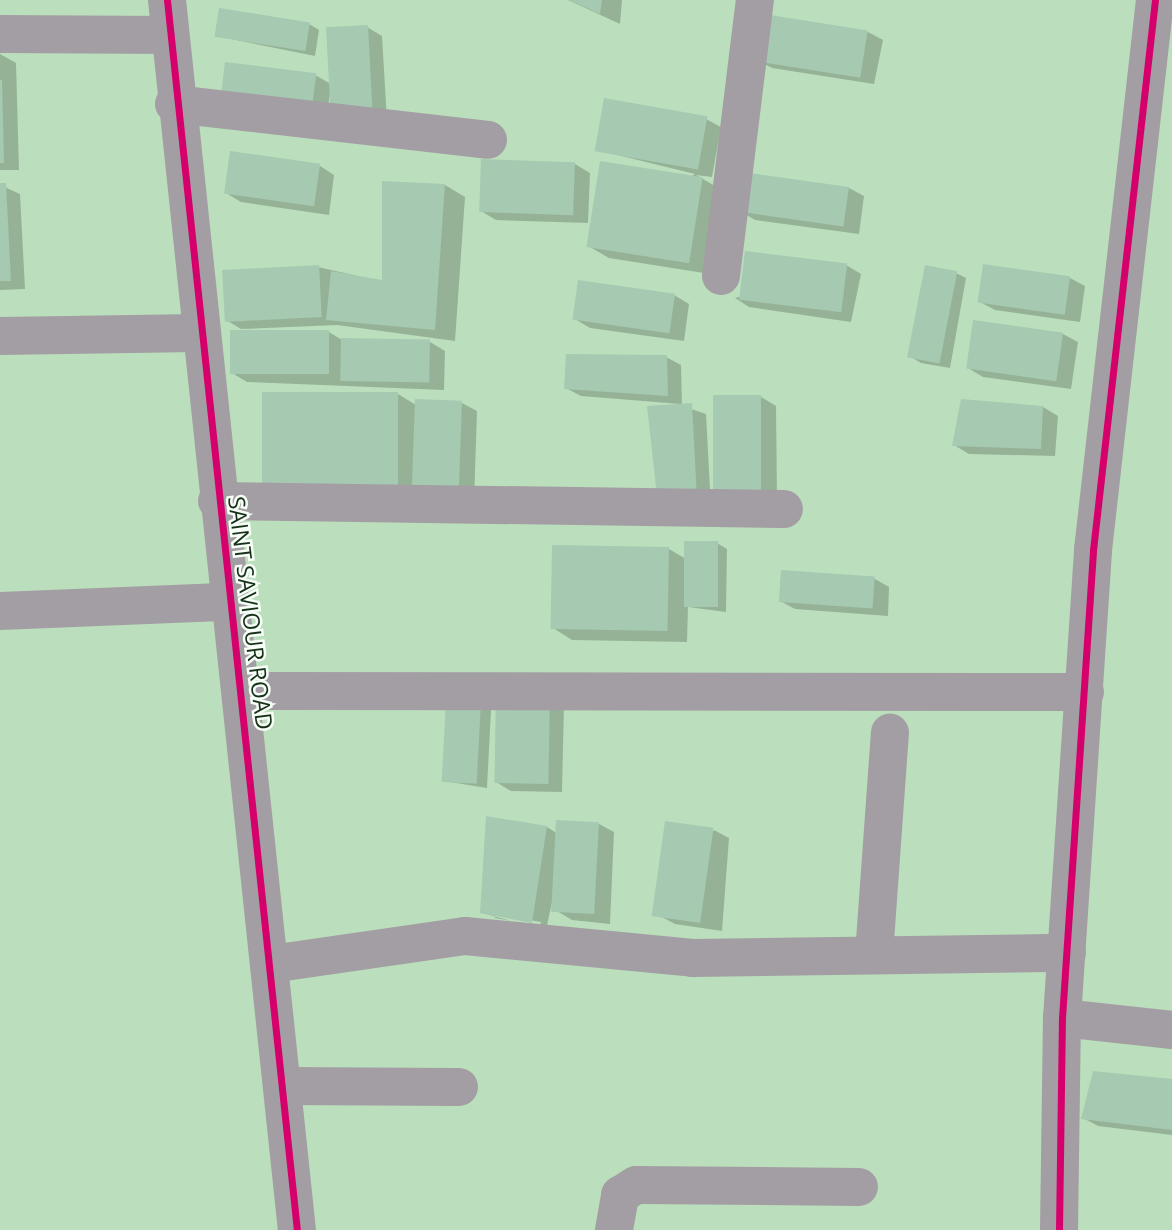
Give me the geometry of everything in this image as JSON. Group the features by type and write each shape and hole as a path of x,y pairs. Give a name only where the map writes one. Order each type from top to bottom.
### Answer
{"street":[{"path":"720,276 755,0"},
{"path":"1059,1230 1062,1018 1093,550 1155,0"},
{"path":"0,34 168,17"},
{"name":"SAINT SAVIOUR ROAD","path":"168,17 174,104 198,333 228,602 241,691 297,1230"},
{"path":"174,104 488,140"},
{"path":"0,335 198,333"},
{"path":"217,501 784,509"},
{"path":"0,611 228,602"},
{"path":"241,691 1085,692"},
{"path":"874,955 890,733"},
{"path":"271,964 466,936 693,958 1067,953"},
{"path":"1062,1018 1172,1030"},
{"path":"283,1086 459,1087"},
{"path":"614,1230 620,1195 636,1185 859,1187"}],"building":[{"path":"569,0 602,0 600,14"},
{"path":"219,8 310,22 305,51 214,37"},
{"path":"764,14 868,30 860,78 756,61"},
{"path":"368,25 373,113 331,115 326,27"},
{"path":"225,62 316,73 312,112 220,101"},
{"path":"2,80 4,163 0,163"},
{"path":"604,98 707,116 698,169 595,151"},
{"path":"230,151 320,164 314,206 224,194"},
{"path":"481,159 575,162 573,215 479,212"},
{"path":"600,161 703,177 689,263 586,247"},
{"path":"743,172 849,187 843,227 737,212"},
{"path":"382,181 445,184 435,330 326,320 331,271 382,280"},
{"path":"0,183 6,183 11,281 0,281"},
{"path":"745,251 847,264 841,312 739,300"},
{"path":"983,264 1070,276 1065,315 978,303"},
{"path":"319,265 322,317 225,322 222,270"},
{"path":"925,265 957,271 939,364 907,357"},
{"path":"578,280 675,294 669,333 572,320"},
{"path":"973,320 1063,333 1056,381 966,369"},
{"path":"230,330 329,330 329,374 230,374"},
{"path":"341,338 430,340 429,383 340,381"},
{"path":"566,354 667,355 668,396 564,389"},
{"path":"262,392 398,392 398,487 262,487"},
{"path":"713,395 761,395 761,492 713,492"},
{"path":"415,399 462,401 459,495 412,493"},
{"path":"961,399 1043,406 1041,449 952,446"},
{"path":"692,403 697,500 658,505 647,406"},
{"path":"684,541 718,541 718,607 684,607"},
{"path":"552,545 669,547 668,631 551,629"},
{"path":"781,570 875,577 873,608 779,602"},
{"path":"496,692 550,693 548,784 494,783"},
{"path":"446,700 481,702 477,784 442,782"},
{"path":"486,816 547,826 532,923 480,913"},
{"path":"556,820 599,822 594,914 551,912"},
{"path":"665,821 714,828 700,923 652,916"},
{"path":"1093,1071 1172,1079 1172,1130 1081,1119"}],"cycle path":[{"path":"167,0 297,1230"},
{"path":"1059,1230 1062,1018 1093,550 1155,0"}]}
